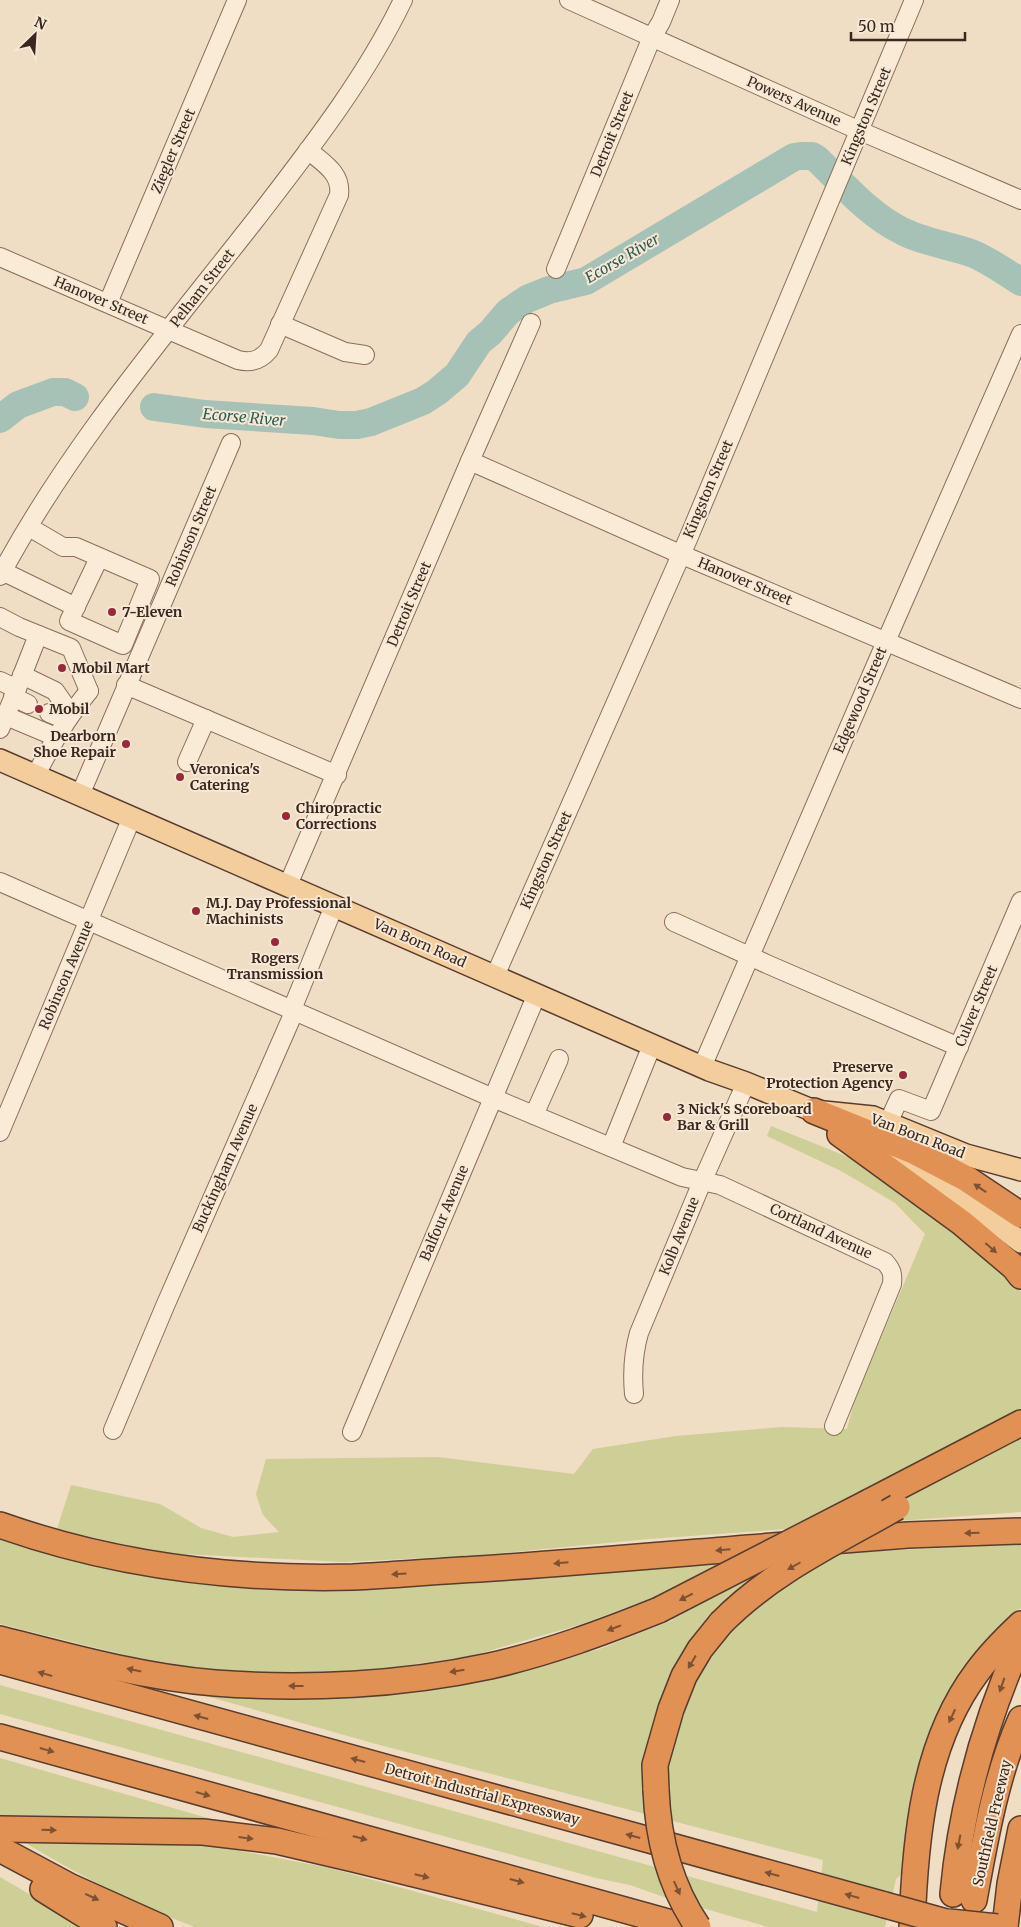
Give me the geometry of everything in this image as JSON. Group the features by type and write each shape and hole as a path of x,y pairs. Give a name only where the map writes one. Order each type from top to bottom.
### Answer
{"highway":[{"path":"814,1112 912,1151 967,1179 1021,1215"},
{"path":"840,1134 962,1223 1014,1267 1021,1276"},
{"path":"0,1639 75,1658 142,1672 214,1682 293,1686 360,1684 489,1666 595,1636 659,1610 828,1525 978,1444 1021,1424"},
{"path":"698,1927 686,1908 664,1857 657,1819 655,1765 671,1709 684,1676 700,1649 721,1623 759,1589 782,1573 897,1507 987,1451 1021,1424"},
{"path":"0,1525 33,1537 162,1566 229,1574 293,1577 354,1577 402,1574 908,1535 1021,1531"},
{"path":"912,1927 914,1875 919,1828 932,1768 944,1731 959,1700 976,1673 1009,1643 1021,1624"},
{"name":"Southfield Freeway","path":"1009,1643 1007,1671 986,1731 970,1788 957,1852 963,1897 1021,1719"},
{"name":"Detroit Industrial Expressway","path":"0,1661 954,1924 998,1927"},
{"path":"0,1737 686,1927"},
{"path":"1005,1927 1010,1884 1021,1829"},
{"path":"1,1843 202,1832 277,1841 594,1919 655,1918"},
{"path":"1,1843 23,1876 104,1927"},
{"path":"1,1843 71,1887 160,1927"}],"main road":[{"name":"Van Born Road","path":"0,760 702,1067 746,1083 814,1112 840,1134 930,1180 1021,1241"},
{"name":"Van Born Road","path":"814,1112 873,1117 966,1154 1021,1170"}],"street":[{"name":"Ziegler Street","path":"108,303 237,0"},
{"name":"Pelham Street","path":"1,573 67,468 308,150 360,76 403,0"},
{"name":"Powers Avenue","path":"569,0 860,131 1021,200"},
{"name":"Detroit Street","path":"556,268 652,37 661,22 670,0"},
{"name":"Kingston Street","path":"495,976 680,554 914,0"},
{"path":"308,150 336,174 340,189 339,195 280,324 345,352 365,355"},
{"name":"Hanover Street","path":"0,256 238,360 248,362 258,359 269,350 280,324"},
{"name":"Detroit Street","path":"288,885 531,323"},
{"name":"Edgewood Street","path":"702,1067 1021,334"},
{"name":"Robinson Street","path":"80,795 231,443"},
{"name":"Hanover Street","path":"470,461 680,554 1021,699"},
{"path":"29,527 64,547 76,547 150,579 123,645 69,621 99,558"},
{"path":"1,573 76,607"},
{"path":"0,617 19,628 71,648 89,691 68,717 36,775"},
{"path":"38,635 20,691 3,723 56,737"},
{"path":"0,681 20,691 56,692 68,717"},
{"path":"126,685 337,775"},
{"path":"49,713 68,717"},
{"path":"187,762 206,719"},
{"name":"Robinson Avenue","path":"0,1132 132,817"},
{"path":"0,882 493,1098 682,1177 702,1182"},
{"name":"Culver Street","path":"888,1123 898,1099 931,1111 1021,902"},
{"name":"Buckingham Avenue","path":"113,1430 165,1306 291,1019 334,906"},
{"path":"674,922 959,1046"},
{"name":"Balfour Avenue","path":"352,1432 537,994"},
{"path":"610,1147 652,1045"},
{"path":"534,1115 559,1059"},
{"name":"Kolb Avenue","path":"634,1394 632,1369 634,1350 639,1333 746,1083"},
{"name":"Cortland Avenue","path":"702,1182 720,1185 885,1262 891,1269 893,1276 892,1284 834,1426"}],"green space":[{"path":"771,1126 853,1159 902,1187 993,1261 1021,1292 1021,1512 649,1539 482,1555 344,1562 161,1553 57,1529 71,1485 160,1504 201,1528 233,1537 279,1532 263,1515 256,1494 266,1459 438,1457 574,1474 593,1449 676,1436 781,1427 847,1429 855,1399 925,1234 895,1203 841,1171 767,1136"},
{"path":"0,1530 151,1575 267,1590 722,1563 839,1553 1021,1544 1021,1608 1007,1618 957,1677 921,1771 903,1873 896,1879 885,1927 768,1927 630,1885 596,1878 0,1714 0,1685 817,1912 823,1860 376,1744 206,1696 207,1691 517,1671 597,1650 673,1620 657,1596 579,1625 467,1657 349,1673 264,1675 205,1669 133,1657 0,1624"},
{"path":"0,1758 218,1821 0,1823"},
{"path":"22,1841 146,1843 220,1847 330,1868 543,1927 195,1927 150,1909 107,1888"},
{"path":"0,1877 85,1927 0,1927"}],"waterway":[{"name":"Ecorse River","path":"154,407 205,414 313,421 339,425 357,425 371,422 423,401 437,392 457,375 479,342 490,333 508,312 527,299 549,290 586,281 794,157 812,156 817,159 867,208 902,231 918,238 971,253 997,266 1021,282"},
{"name":"Ecorse River","path":"0,419 18,405 53,392 65,392 75,397"}],"place":[{"name":"7-Eleven","path":"112,612"},
{"name":"Mobil Mart","path":"62,668"},
{"name":"Mobil","path":"39,709"},
{"name":"Dearborn Shoe Repair","path":"126,744"},
{"name":"Veronica's Catering","path":"180,777"},
{"name":"Chiropractic Corrections","path":"286,816"},
{"name":"M.J. Day Professional Machinists","path":"196,911"},
{"name":"Rogers Transmission","path":"275,942"},
{"name":"Preserve Protection Agency","path":"903,1075"},
{"name":"3 Nick's Scoreboard Bar & Grill","path":"667,1117"}]}
